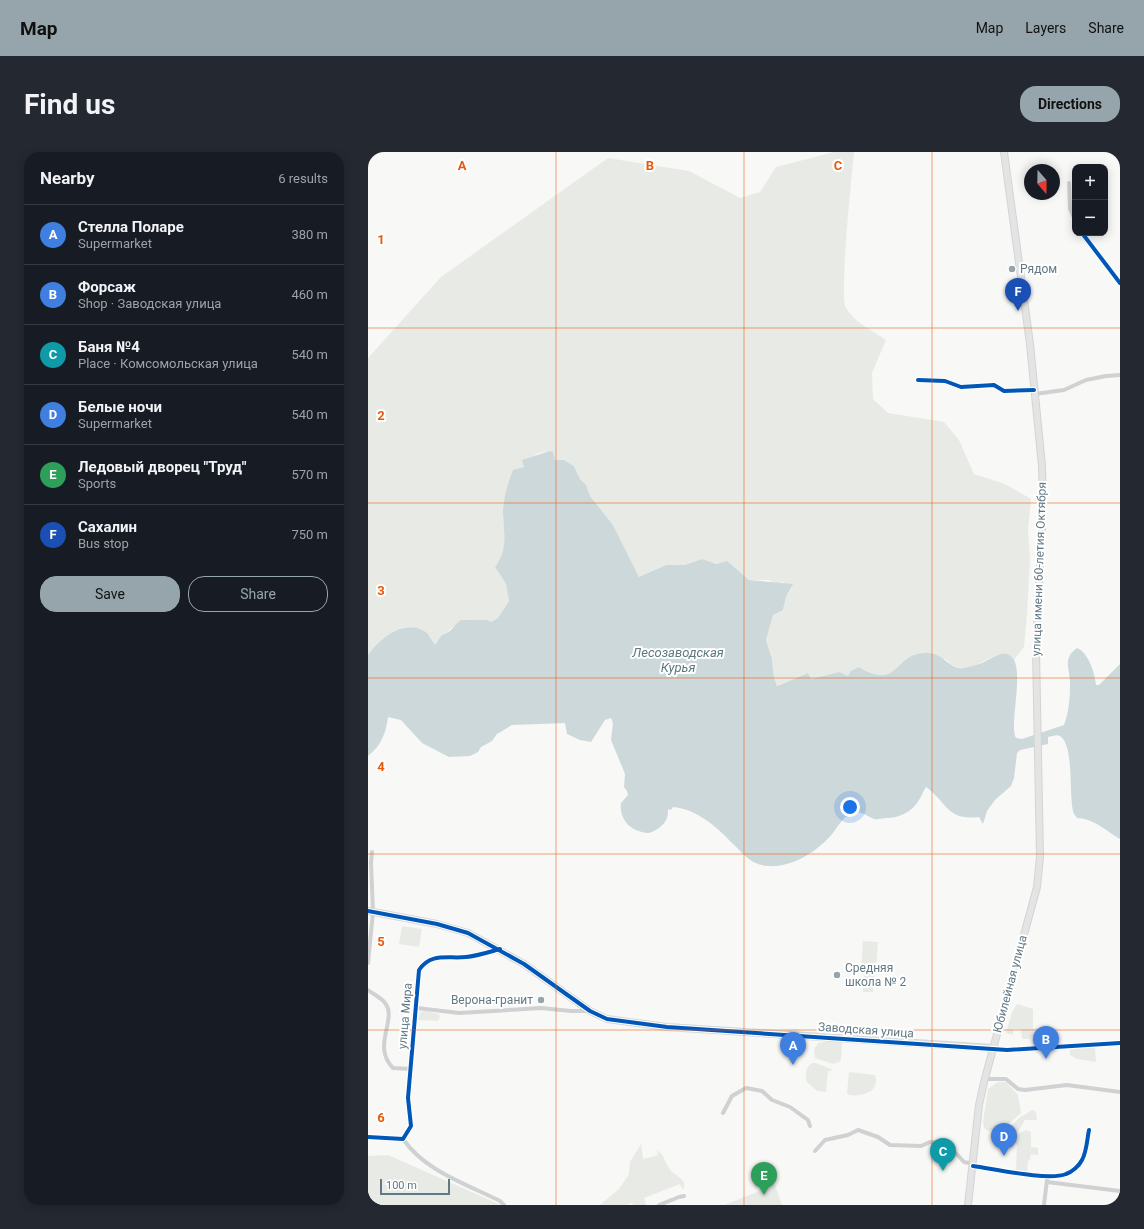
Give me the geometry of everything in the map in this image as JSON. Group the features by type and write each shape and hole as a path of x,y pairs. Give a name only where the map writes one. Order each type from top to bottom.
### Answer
{"main road":[{"name":"улица имени 60-летия Октября","path":"1004,152 1030,344 1042,466 1043,506 1036,650 1037,762"},
{"name":"Юбилейная улица","path":"968,1205 980,1105 985,1079 1039,877 1037,762"}],"street":[{"path":"1069,183 1070,209 1072,213"},
{"path":"1084,236 1120,283"},
{"path":"918,380 945,381 962,387 994,385 1004,391 1034,392 1064,390 1086,380 1120,375"},
{"path":"368,963 372,852"},
{"path":"370,912 437,924 468,933 500,949 524,964 590,1011"},
{"name":"улица Мира","path":"403,1140 411,1126 408,1098 417,1008 419,970 424,963 434,958 445,956 465,957 500,949"},
{"path":"368,990 385,1002 389,1009 383,1048 385,1056 393,1068 411,1069"},
{"path":"417,1008 459,1013 541,1008 590,1011"},
{"name":"Заводская улица","path":"590,1011 607,1019 646,1025 1007,1050 1120,1043"},
{"path":"985,1079 1006,1079 1018,1089 1025,1090 1067,1085 1120,1092"},
{"path":"723,1113 732,1096 746,1088 762,1091 772,1100 790,1107 808,1120 810,1126"},
{"path":"815,1151 825,1140 848,1135 858,1130 878,1137 890,1145 921,1146 930,1142 941,1143 950,1147 964,1162 974,1165 1022,1174 1066,1174 1075,1169 1082,1160 1089,1130"},
{"path":"368,1137 403,1140 411,1152 434,1169 500,1201 504,1205"},
{"path":"1044,1205 1047,1175"},
{"path":"1047,1182 1120,1190"},
{"path":"659,1205 684,1196"}],"shaded area":[{"path":"834,152 854,152 845,259 844,299 846,308 849,313 859,322 886,340 872,373 873,399 888,413 944,422 959,440 974,474 1005,484 1031,499 1028,530 1030,559 1024,647 1014,660 1007,655 999,655 973,666 964,668 955,666 946,659 909,659 888,675 878,676 859,667 848,676 838,672 811,679 808,673 776,686 772,659 766,640 773,615 783,610 786,597 791,589 783,582 776,584 769,580 749,580 735,569 702,559 685,565 666,565 639,577 613,525 590,496 574,466 564,460 555,460 550,451 537,454 526,463 513,482 505,500 503,518 503,550 495,567 506,584 509,601 498,618 491,622 460,621 435,645 420,630 410,627 403,628 396,630 383,639 368,655 368,358 441,277 608,158 689,171 740,198 760,192 776,167"},
{"path":"402,926 422,929 419,947 399,944"},
{"path":"863,941 878,942 876,972 861,971"},
{"path":"864,974 875,974 873,992 863,992"},
{"path":"1017,1004 1033,1009 1033,1035 1030,1039 1022,1039 1021,1030 1013,1029 1013,1035 1006,1033 1012,1012"},
{"path":"425,1011 439,1014 440,1017 438,1021 418,1020 420,1012"},
{"path":"833,1040 842,1041 841,1059 839,1062 833,1064 815,1058 814,1050 818,1043"},
{"path":"1070,1048 1095,1048 1096,1062 1077,1059 1070,1055"},
{"path":"812,1063 816,1063 831,1069 832,1071 828,1071 826,1092 817,1091 807,1082 806,1072"},
{"path":"849,1072 875,1075 875,1086 869,1092 864,1094 849,1095 847,1093"},
{"path":"998,1082 1006,1082 1018,1095 1021,1113 1005,1127 988,1131 984,1128 983,1122 988,1089"},
{"path":"1032,1110 1036,1112 1037,1120 1025,1120 1017,1133 1004,1134 1019,1118"},
{"path":"1026,1130 1031,1132 1031,1147 1038,1148 1038,1155 1031,1154 1030,1160 1028,1161 1027,1171 1016,1170 1017,1145 1011,1137"},
{"path":"641,1144 643,1159 658,1155 657,1150 660,1152 671,1171 684,1183 683,1190 680,1184 644,1198 646,1205 633,1205 632,1203 627,1205 600,1205 619,1189 629,1174 630,1162"},
{"path":"388,1155 501,1205 368,1205 368,1156"},
{"path":"775,1185 782,1205 724,1205"}],"water":[{"name":"Лесозаводская Курья","path":"550,451 553,452 555,460 564,460 574,466 580,479 586,485 590,496 613,525 639,577 666,565 685,565 702,559 717,564 727,561 749,580 793,584 786,597 783,610 773,615 766,640 772,659 774,678 777,686 808,673 811,679 839,672 848,676 851,671 859,667 872,673 882,675 889,674 906,659 914,655 924,653 937,655 954,667 959,668 973,666 998,655 1007,654 1014,660 1017,678 1014,732 1016,738 1022,739 1064,725 1070,695 1068,661 1069,656 1077,648 1081,650 1088,658 1096,685 1099,685 1120,664 1120,839 1095,823 1077,818 1074,814 1072,806 1068,750 1065,742 1060,736 1057,735 1048,737 1048,744 1020,750 1017,753 1014,778 1011,786 995,800 987,811 983,824 979,817 960,816 954,813 926,787 913,808 905,814 896,817 874,819 861,813 855,812 849,814 827,840 812,852 795,861 777,866 762,865 752,861 712,824 698,815 681,808 673,807 671,810 668,809 667,818 663,824 649,833 632,828 624,820 622,815 621,803 628,795 624,787 625,774 611,740 613,723 611,718 605,720 591,742 580,740 567,734 565,723 512,725 497,734 492,741 481,747 478,752 470,756 449,757 422,743 401,720 388,717 386,728 380,743 368,756 368,655 385,637 400,629 408,627 424,631 428,634 435,645 441,636 450,631 461,620 487,620 491,622 498,618 509,601 506,584 495,567 504,548 503,507 508,485 513,470 524,467 522,460"}],"cycle path":[{"path":"1084,236 1120,283"},
{"path":"918,380 945,381 961,387 994,385 1004,391 1034,390"},
{"path":"368,911 437,924 468,933 524,964 590,1011 607,1019 667,1027 1007,1050 1120,1043"},
{"path":"368,1137 403,1139 411,1126 408,1098 419,970 424,964 434,959 470,956 500,949"},
{"path":"973,1166 1034,1175 1058,1176 1066,1174 1071,1172 1082,1160 1086,1149 1089,1130"}],"place":[{"name":"Рядом","path":"1012,269"},
{"name":"Сахалин","path":"1018,311"},
{"name":"Средняя школа № 2","path":"837,975"},
{"name":"Верона-гранит","path":"541,1000"},
{"name":"Форсаж","path":"1046,1059"},
{"name":"Стелла Поларе","path":"793,1065"},
{"name":"Белые ночи","path":"1004,1156"},
{"name":"Баня №4","path":"943,1171"},
{"name":"Ледовый дворец \"Труд\"","path":"764,1195"}]}
